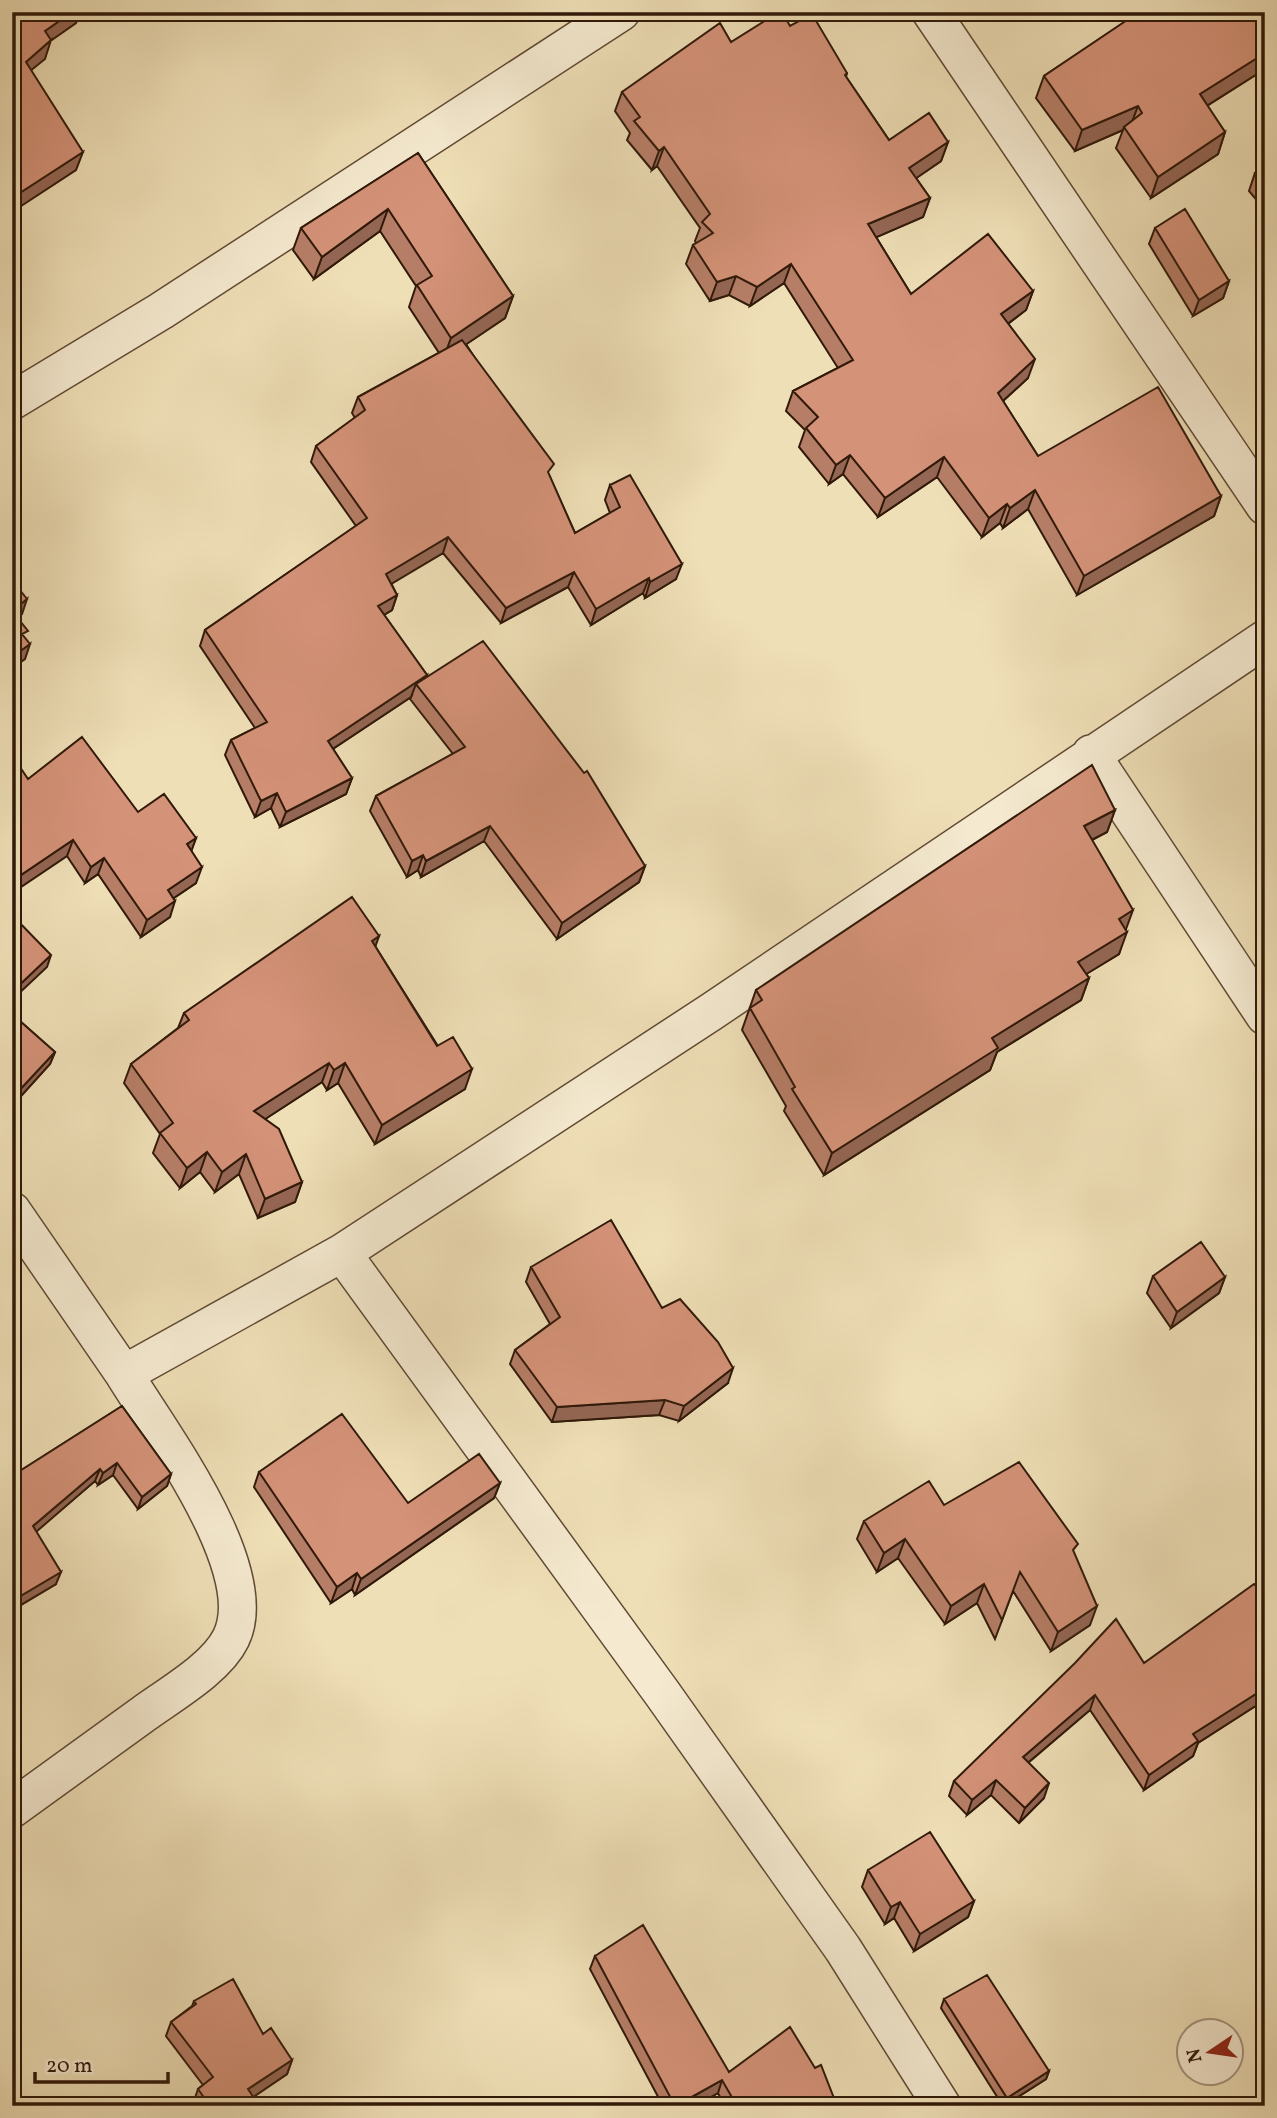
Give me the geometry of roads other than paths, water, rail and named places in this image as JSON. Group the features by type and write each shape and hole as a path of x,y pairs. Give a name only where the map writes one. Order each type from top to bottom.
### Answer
{"street":[{"path":"931,12 1265,506"},
{"path":"12,401 161,311 602,17"},
{"path":"124,1374 342,1253 711,1012 1265,639"},
{"path":"1091,754 1265,1016"},
{"path":"12,1211 124,1374 213,1520 234,1582 238,1605 230,1639 202,1671 12,1809"},
{"path":"342,1253 819,1916 942,2106"}]}
